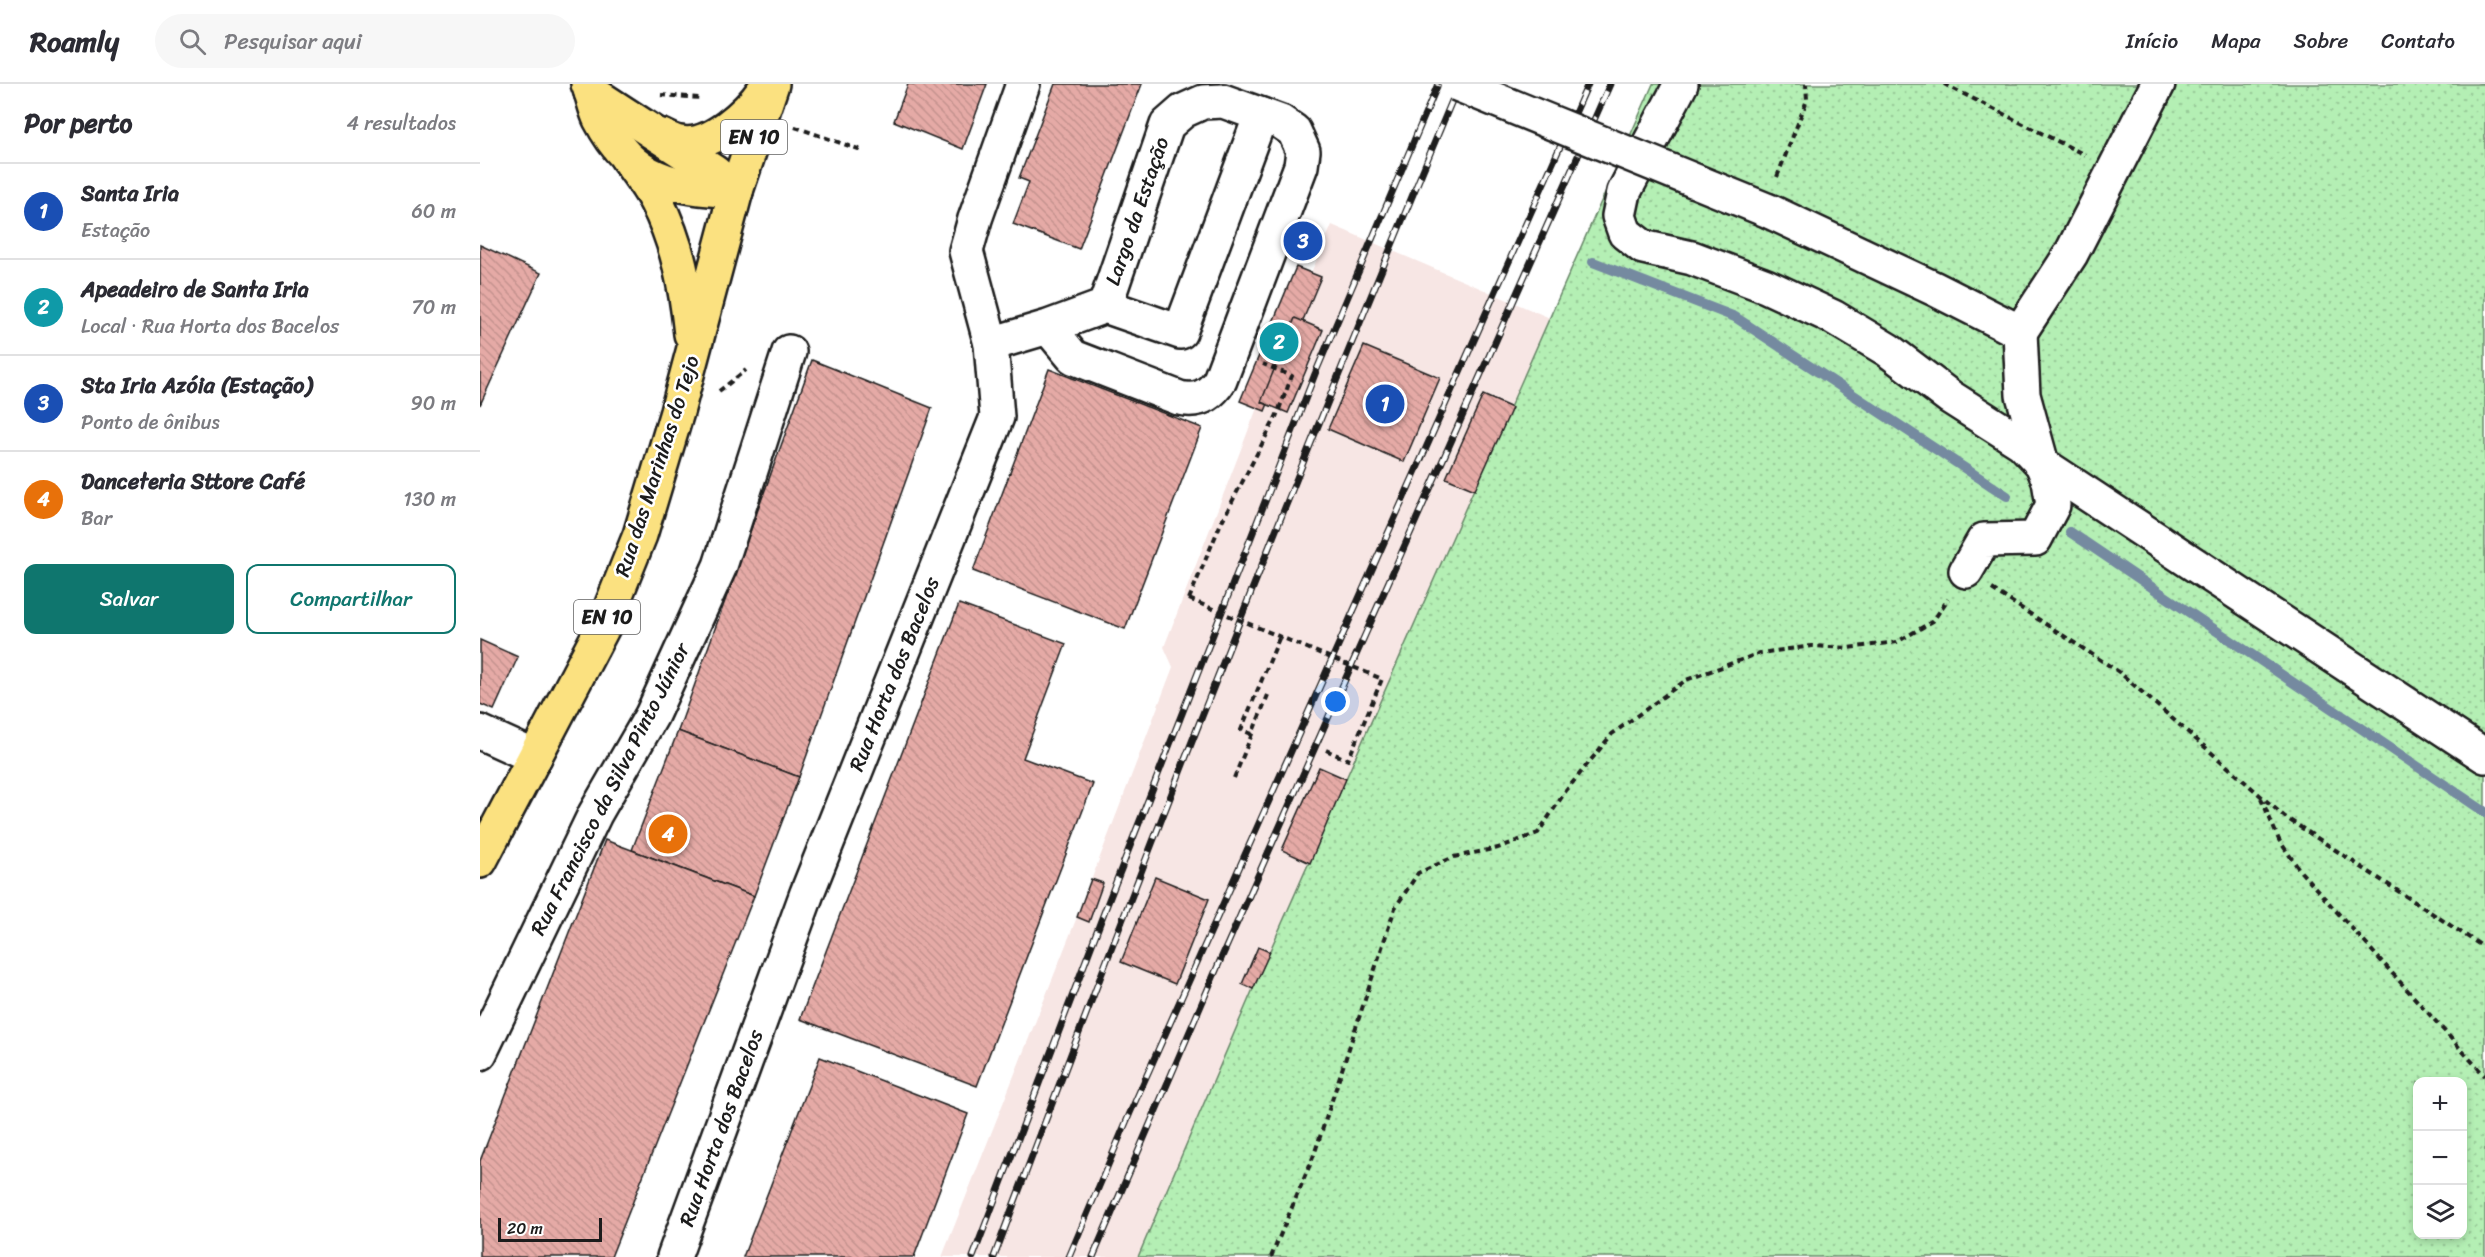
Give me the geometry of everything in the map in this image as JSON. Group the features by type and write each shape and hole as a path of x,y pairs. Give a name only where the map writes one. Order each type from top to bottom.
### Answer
{"main road":[{"path":"658,135 682,144 706,139 729,127 753,106 770,84"},
{"name":"Rua das Marinhas do Tejo","path":"480,861 603,627 640,535 693,356 736,190 770,84"},
{"path":"590,88 714,172 736,190"},
{"path":"590,88 600,119 655,200 674,243 686,288 693,356"},
{"path":"627,158 656,178 689,188 736,190"}],"street":[{"name":"Rua Horta dos Bacelos","path":"674,1257 807,893 997,417 990,344 966,251 975,219 1023,84"},
{"path":"1457,84 1769,211 1935,289 2020,332"},
{"path":"1681,84 1624,192 1619,216 1624,232 1643,247 1692,258 1766,286 1833,316 1888,350 1950,396 2022,442 2042,464 2485,756"},
{"path":"1966,571 1984,540 2035,539 2053,505 2049,481 2023,395 2020,332 2071,254 2158,84"},
{"name":"Largo da Estação","path":"990,344 1048,327 1105,306 1167,125 1183,111 1203,102 1223,101 1281,122 1294,131 1303,151 1301,166 1220,380 1214,390 1204,397 1191,400 1179,398 1073,357 1048,327"},
{"path":"1105,306 1179,332 1261,115"},
{"name":"Rua Francisco da Silva Pinto Júnior","path":"480,1053 595,814 652,715 720,566 789,352"},
{"path":"480,732 535,757"}],"path":[{"path":"1781,170 1807,100 1806,84"},
{"path":"1944,84 2114,170"},
{"path":"658,95 700,98"},
{"path":"795,127 861,150"},
{"path":"1231,350 1292,376 1276,417 1221,522 1189,599 1382,679 1348,760 1326,750"},
{"path":"1271,1257 1314,1155 1395,908 1418,873 1454,857 1498,848 1538,833 1565,792 1612,734 1686,680 1760,652 1812,646 1848,648 1897,642 1933,621 1966,571 2119,672 2285,817 2485,948"},
{"path":"1252,734 1241,730 1280,636"},
{"path":"1234,778 1268,694"},
{"path":"2259,795 2279,840 2301,872 2485,1076"}],"shaded area":[{"path":"1332,225 1550,318 1253,989 1138,1257 942,1257 1173,667 1164,647 1257,408 1240,401 1296,267 1311,273"}],"green space":[{"path":"1653,84 2485,84 2485,1257 1138,1257 1253,989"}],"building":[{"path":"908,84 987,84 963,149 894,121"},
{"path":"1055,84 1142,84 1079,249 1013,224 1029,182 1019,178"},
{"path":"480,245 541,273 480,405"},
{"path":"1296,267 1321,277 1265,411 1240,401"},
{"path":"1295,318 1323,330 1288,413 1261,402"},
{"path":"1364,346 1440,378 1404,462 1328,429"},
{"path":"812,360 932,408 799,777 678,731"},
{"path":"1049,369 1202,428 1125,629 973,571"},
{"path":"1483,395 1512,408 1475,490 1446,478"},
{"path":"959,604 1066,644 1023,758 1093,784 977,1086 800,1019"},
{"path":"480,640 518,657 494,710 480,704"},
{"path":"678,731 799,777 754,896 632,850"},
{"path":"1319,767 1346,779 1310,863 1282,850"},
{"path":"605,840 754,896 611,1257 480,1257 480,1161"},
{"path":"1155,877 1209,899 1175,984 1121,962"},
{"path":"1091,879 1103,883 1089,922 1077,917"},
{"path":"1258,947 1270,952 1253,989 1242,984"},
{"path":"820,1057 968,1114 914,1257 743,1257"}],"waterway":[{"path":"1593,262 1735,317 2007,496"},
{"path":"2070,532 2485,812"}],"railway":[{"path":"973,1257 1105,910 1315,374 1438,84"},
{"path":"994,1257 1221,668 1338,376 1459,84"},
{"path":"1069,1257 1130,1113 1588,84"},
{"path":"1093,1257 1220,961 1610,84"}],"place":[{"name":"Sta Iria Azóia (Estação)","path":"1303,241"},
{"name":"Apeadeiro de Santa Iria","path":"1279,342"},
{"name":"Santa Iria","path":"1385,404"},
{"name":"Danceteria Sttore Café","path":"668,834"}]}
